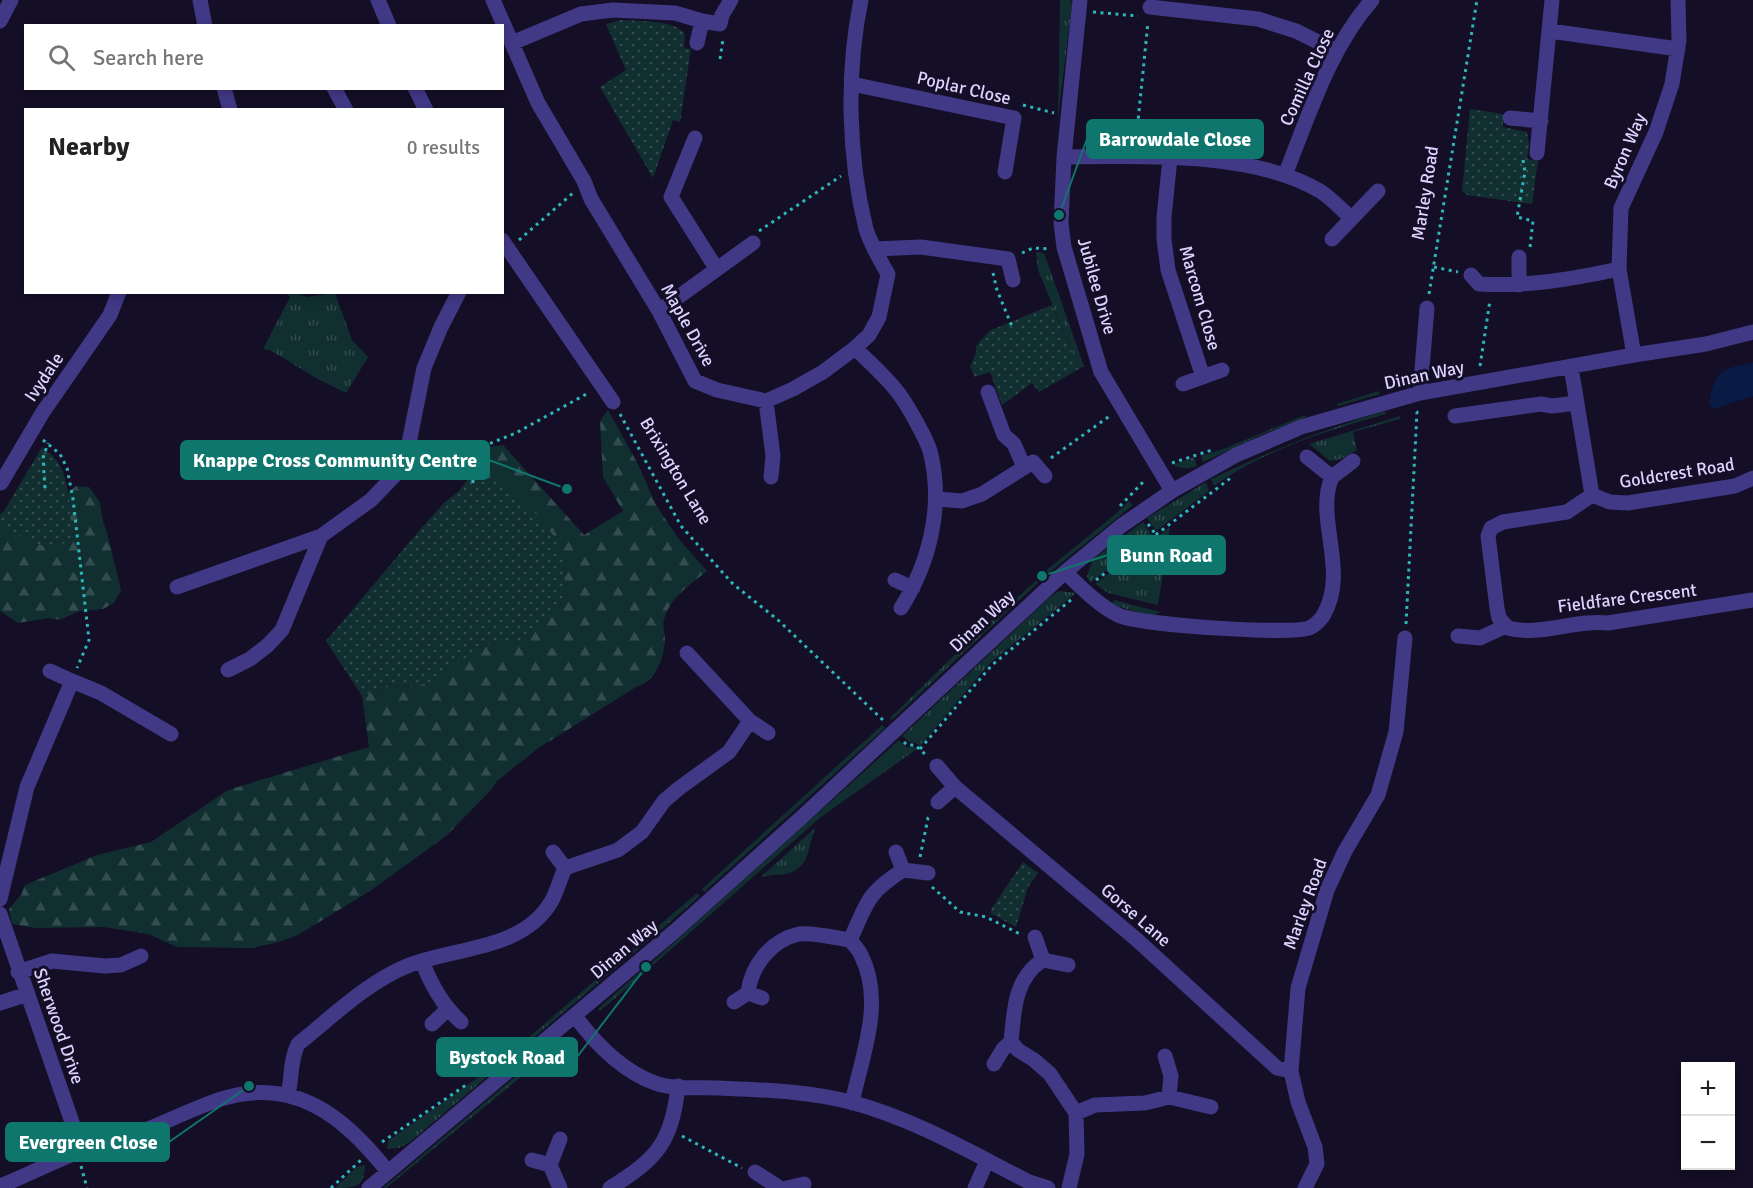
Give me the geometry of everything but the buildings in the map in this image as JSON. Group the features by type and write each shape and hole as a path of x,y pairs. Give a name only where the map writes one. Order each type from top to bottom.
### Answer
{"street":[{"path":"0,21 11,0"},
{"path":"200,0 205,24"},
{"path":"378,0 388,24"},
{"name":"Maple Drive","path":"493,0 504,24"},
{"path":"512,43 581,14 613,10 675,13 720,24 730,0"},
{"path":"771,477 773,456 766,401 793,390 822,372 869,335 879,317 888,274 874,249 867,230 851,131 854,33 861,0"},
{"name":"Comilla Close","path":"1285,175 1336,51 1372,0"},
{"path":"1532,155 1541,121 1552,0"},
{"name":"Byron Way","path":"1634,355 1619,269 1621,208 1656,132 1672,84 1678,49 1678,0"},
{"name":"Jubilee Drive","path":"1079,5 1064,157 1061,223 1064,247 1101,372 1172,491"},
{"path":"1150,7 1175,5 1258,19 1296,31 1336,51"},
{"path":"697,43 702,21"},
{"name":"Maple Drive","path":"504,25 538,103 584,181 591,199 659,311 695,381 717,390 766,401"},
{"path":"1550,31 1678,49"},
{"name":"Poplar Close","path":"852,84 1014,118 1005,172"},
{"path":"226,90 230,108"},
{"path":"335,90 345,108"},
{"path":"416,90 425,108"},
{"path":"1510,118 1541,121"},
{"path":"695,138 671,197 716,268"},
{"path":"1064,157 1170,158 1228,163 1285,175 1321,192 1351,218"},
{"name":"Marcom Close","path":"1170,158 1164,217 1167,260 1203,377"},
{"path":"1332,239 1378,191"},
{"path":"659,311 753,243"},
{"path":"506,245 614,402"},
{"path":"874,249 921,246 1008,259 1013,280"},
{"path":"1519,257 1519,285"},
{"path":"1471,275 1479,284 1519,285 1564,281 1619,269"},
{"name":"Ivydale","path":"1,483 31,433 110,315 118,294"},
{"path":"177,587 321,536 371,500 394,476 408,448 424,368 458,294"},
{"path":"1420,393 1427,308"},
{"name":"Dinan Way","path":"369,1188 675,931 802,817 1065,572 1121,526 1172,491 1236,455 1301,427 1420,393 1706,344 1753,332"},
{"path":"855,348 902,396 930,449 937,499 930,544 913,588 901,608"},
{"path":"1458,636 1480,638 1506,626 1499,618 1497,608 1488,537 1491,528 1503,522 1567,512 1592,495 1571,367"},
{"name":"Marcom Close","path":"1183,384 1222,370"},
{"path":"937,499 962,501 1036,470 1004,435 988,392"},
{"path":"1455,416 1541,404 1563,406 1577,403"},
{"path":"1307,457 1332,477"},
{"path":"1065,572 1098,602 1118,615 1139,622 1287,631 1310,628 1323,615 1332,587 1333,549 1326,495 1332,477 1353,461"},
{"name":"Goldcrest Road","path":"1592,495 1610,502 1628,503 1735,486 1753,478"},
{"path":"228,670 250,659 282,630 321,536"},
{"path":"894,580 913,588"},
{"name":"Fieldfare Crescent","path":"1506,626 1512,629 1531,630 1593,621 1608,623 1753,600"},
{"name":"Marley Road","path":"1305,1188 1317,1164 1315,1147 1298,1102 1291,1071 1298,988 1327,890 1345,851 1378,795 1396,732 1406,638"},
{"path":"687,652 750,721 768,732"},
{"path":"50,671 101,693 171,734"},
{"path":"0,899 27,787 72,681"},
{"path":"565,868 618,850 642,832 664,801 729,752 750,721"},
{"name":"Gorse Lane","path":"937,766 955,787 1136,939 1277,1068 1291,1071"},
{"path":"938,802 955,787"},
{"path":"553,852 565,868"},
{"path":"850,940 869,898 880,885 918,872 896,852"},
{"path":"288,1095 293,1054 298,1044 356,997 387,976 422,961 477,948 521,931 539,917 552,902 565,868"},
{"name":"Sherwood Drive","path":"0,914 80,1152"},
{"path":"734,1002 755,996 750,982 765,954 782,940 801,934 850,940 861,954 871,985 872,1003 872,1016 852,1102"},
{"path":"994,1064 1003,1049 1011,1042 1020,986 1038,948 1068,965"},
{"path":"18,972 52,962 105,966 121,964 141,956"},
{"path":"422,961 430,982 447,1010 461,1022"},
{"path":"0,1003 28,994"},
{"path":"432,1024 447,1010"},
{"path":"575,1016 592,1038 621,1063 656,1083 797,1092 852,1102 922,1127 1029,1182 1048,1188"},
{"path":"1011,1042 1050,1074 1076,1113 1077,1154 1069,1188"},
{"path":"1166,1056 1171,1076 1169,1097"},
{"path":"610,1188 634,1173 663,1144 674,1114 678,1086"},
{"path":"0,1186 80,1152 140,1132 222,1099 249,1093 288,1095 309,1102 351,1130 388,1172"},
{"path":"1076,1113 1095,1105 1145,1103 1169,1097 1211,1107"},
{"path":"560,1188 550,1165 561,1139"},
{"path":"532,1160 550,1165"},
{"path":"975,1188 987,1161"},
{"path":"755,1172 780,1188"},
{"path":"787,1188 804,1184"}],"path":[{"name":"Marley Road","path":"1427,308 1477,0"},
{"path":"1079,5 1148,18 1134,158"},
{"path":"720,24 724,32 720,59"},
{"path":"1045,110 1056,113"},
{"path":"1519,257 1520,250 1529,251 1533,221 1517,217 1524,172 1523,158 1532,155"},
{"path":"753,243 759,231 843,175 856,170"},
{"path":"506,245 584,181"},
{"path":"1008,259 1033,248 1047,250 1064,247"},
{"path":"991,257 997,290 1013,329"},
{"path":"1434,267 1471,275"},
{"path":"1480,366 1493,285"},
{"path":"473,483 471,450 516,433 602,386"},
{"name":"Brixington Lane","path":"614,402 681,526 733,584 778,620 878,716"},
{"path":"1036,470 1123,407"},
{"path":"1406,412 1414,410 1417,412 1406,638"},
{"path":"31,433 48,443 60,454 67,468 73,499 89,640 72,681"},
{"path":"45,488 43,458 48,443"},
{"path":"920,749 992,664 1234,475"},
{"path":"938,802 939,808 928,818 918,872 933,890 960,912 986,917 1022,935 1023,940 1038,948"},
{"path":"669,1131 748,1172 755,1172"},
{"path":"80,1152 87,1188"}],"green space":[{"path":"1060,0 1071,0 1072,4 1058,118"},
{"path":"621,20 656,22 673,26 685,34 684,48 691,49 680,122 673,120 653,178 600,87 626,70 606,24"},
{"path":"1470,109 1503,114 1503,127 1527,132 1529,145 1527,159 1538,161 1532,204 1467,195 1462,191"},
{"path":"1036,252 1044,253 1084,366 1079,369 1038,270"},
{"path":"286,294 300,294 307,297 335,294 352,340 368,357 346,393 270,350 263,349 290,297"},
{"path":"1052,305 1079,369 1039,392 1032,383 1002,405 990,372 975,377 970,367 976,346 989,331"},
{"path":"1379,391 1380,394 1338,406 1337,404"},
{"path":"608,410 638,464 656,505 678,538 707,571 681,592 667,612 663,622 665,638 661,661 649,680 537,749 496,782 492,789 446,836 370,891 298,935 252,948 177,947 148,934 103,927 36,928 12,924 9,909 21,895 25,885 97,855 151,842 228,790 369,747 362,696 393,685 414,687 483,646 499,642 516,642 558,608 564,595 490,467 479,460 488,447 503,445 584,535 623,511 603,477 600,421"},
{"path":"1385,411 1386,414 1341,427 1275,452 1233,473 1214,486 1211,479 1296,442"},
{"path":"1305,415 1306,417 1203,462 1201,456"},
{"path":"1400,416 1400,419 1353,432 1357,450 1341,459 1330,461 1309,444"},
{"path":"42,447 56,459 66,481 72,543 40,545 0,525 0,518"},
{"path":"1194,457 1197,466 1185,468 1173,465"},
{"path":"479,460 490,467 538,516 556,539 565,562 564,595 558,608 533,632 516,642 499,642 483,646 430,682 414,687 393,685 362,696 326,641 423,526 445,502 459,491"},
{"path":"1206,482 1209,491 1156,531 1147,518"},
{"path":"76,486 89,487 100,502 121,590 114,603 103,609 79,611 60,620 50,618 18,623 0,611 0,514 16,506 65,495"},
{"path":"1129,501 1133,505 1045,576 1043,573"},
{"path":"1143,522 1152,535 1090,583 1087,576 1093,559"},
{"path":"1170,527 1158,605 1108,593 1095,584"},
{"path":"1039,578 1041,580 892,720 890,718 974,636"},
{"path":"1059,591 1076,593 990,663 920,746 909,742 902,736 1051,596"},
{"path":"1114,600 1160,612 1150,617 1112,604"},
{"path":"882,725 885,728 704,892 702,889"},
{"path":"899,740 907,747 917,749 821,817 651,967 649,965"},
{"path":"816,827 807,855 800,867 786,874 761,877"},
{"path":"1023,862 1038,873 1028,887 1016,927 990,913"},
{"path":"697,893 700,896 662,929 410,1142 399,1148 387,1149 388,1141 500,1062"},
{"path":"643,969 646,972 600,1011 598,1009 602,1005"},
{"path":"564,1038 567,1039 386,1188 383,1188 539,1057"},
{"path":"365,1165 361,1182 353,1187 335,1188 357,1167"}],"water":[{"path":"1753,362 1753,396 1713,409 1709,404 1714,383 1721,372"}],"place":[{"name":"Barrowdale Close","path":"1059,215"},
{"name":"Knappe Cross Community Centre","path":"567,489"},
{"name":"Bunn Road","path":"1042,576"},
{"name":"Bystock Road","path":"646,967"},
{"name":"Evergreen Close","path":"249,1086"}]}
